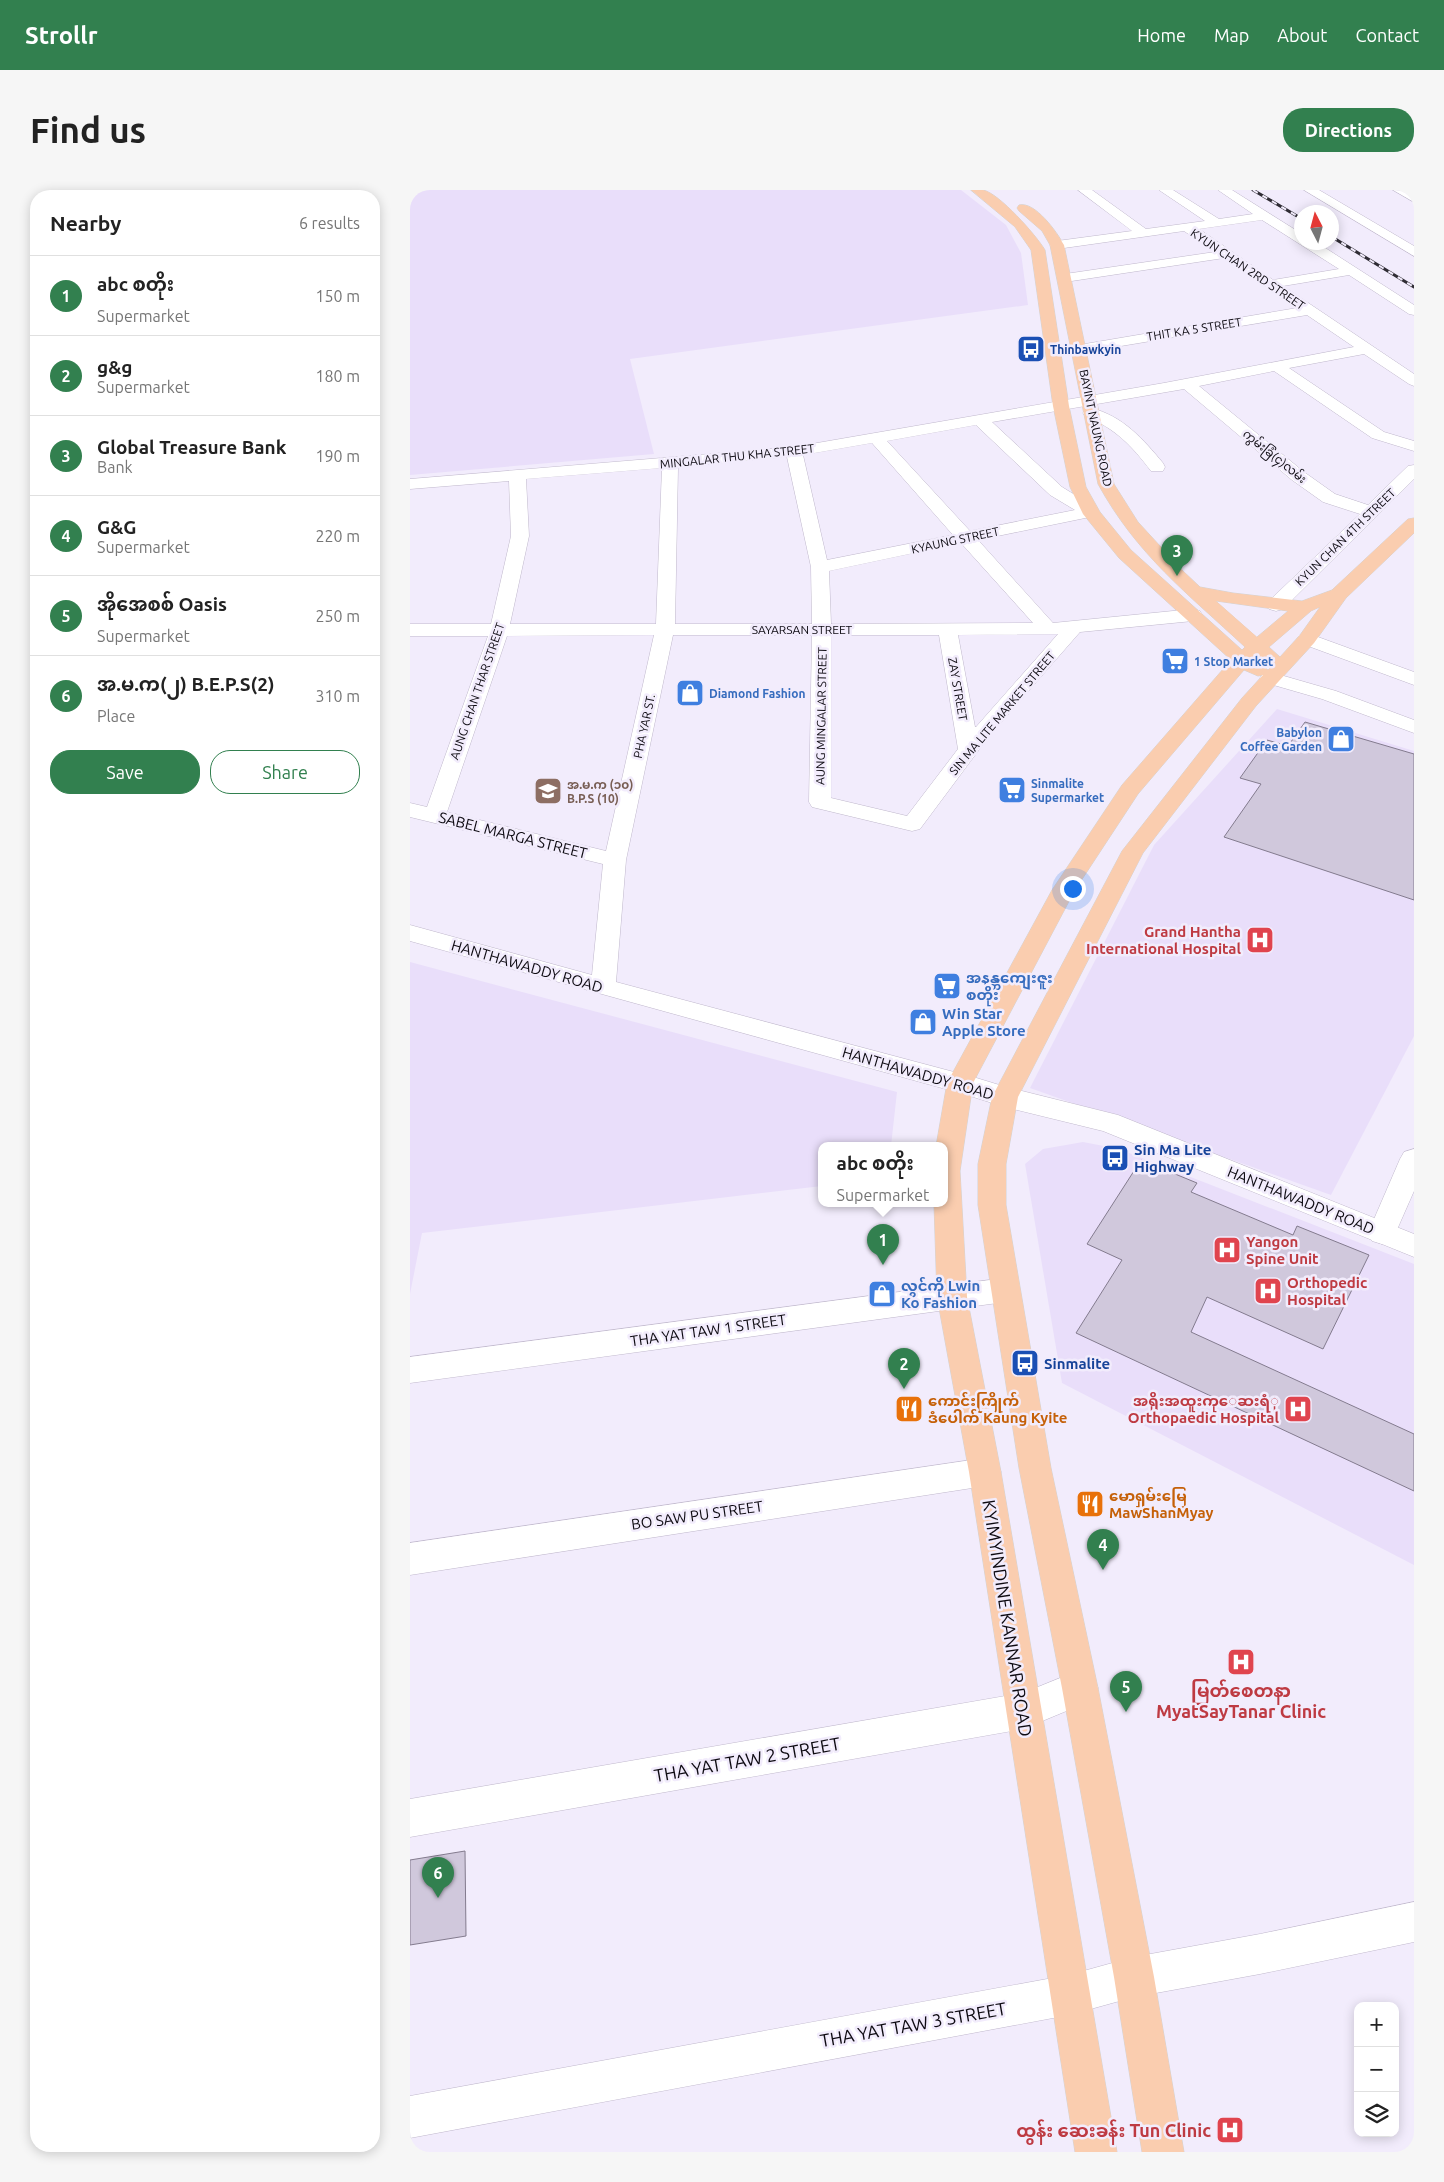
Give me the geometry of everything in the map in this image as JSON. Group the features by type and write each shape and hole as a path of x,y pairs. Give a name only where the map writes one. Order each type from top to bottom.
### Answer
{"main road":[{"name":"BAYINT NAUNG ROAD","path":"977,190 1009,215 1031,236 1038,250 1061,406 1078,487 1090,512 1125,554 1193,615 1276,673"},
{"name":"BAYINT NAUNG ROAD","path":"1006,195 1040,221 1052,234 1057,245 1065,276 1106,484 1121,514 1147,547 1191,590 1250,654"},
{"path":"1041,274 1065,276"},
{"path":"1047,314 1072,313"},
{"path":"1054,354 1079,352"},
{"path":"1163,2152 1134,1977 1080,1688 1035,1468 992,1204 992,1164 1005,1097 1133,851 1249,702 1307,638 1339,594 1414,524"},
{"path":"1191,590 1233,599 1304,608"},
{"path":"960,1083 1064,890 1130,790 1250,654 1304,608 1339,594"},
{"name":"KYIMYINDINE KANNAR ROAD","path":"948,1158 960,1083"},
{"name":"KYIMYINDINE KANNAR ROAD","path":"948,1207 952,1297 985,1472 1096,2152"}],"street":[{"path":"1084,190 1144,233"},
{"path":"1165,190 1217,223"},
{"path":"1224,190 1294,235"},
{"path":"1310,190 1414,252"},
{"path":"1399,190 1414,198"},
{"path":"1057,245 1265,216"},
{"name":"KYUN CHAN 2RD STREET","path":"1187,227 1414,381"},
{"path":"1319,250 1414,311"},
{"path":"1065,276 1227,254"},
{"path":"1271,284 1352,271"},
{"name":"THIT KA 5 STREET","path":"1079,352 1309,310"},
{"name":"MINGALAR THU KHA STREET","path":"410,484 794,452 1061,406 1090,407 1187,384 1366,349"},
{"path":"1276,366 1378,435 1414,446"},
{"name":"ကွမ်းခြံ(၄)လမ်း","path":"1187,384 1298,476 1329,498 1372,512"},
{"path":"1090,407 1131,434 1157,467"},
{"path":"980,420 1056,491 1090,512"},
{"path":"876,438 1048,629"},
{"name":"AUNG MINGALAR STREET","path":"794,452 820,567 822,629 820,802 912,824"},
{"name":"PHA YAR ST.","path":"603,987 615,860 665,629 670,463"},
{"name":"KYUN CHAN 4TH STREET","path":"1276,605 1414,470"},
{"name":"AUNG CHAN THAR STREET","path":"435,816 499,630 520,536 518,475"},
{"name":"KYAUNG STREET","path":"820,567 1090,512"},
{"name":"SAYARSAN STREET","path":"410,630 1048,629 1193,615"},
{"name":"SIN MA LITE MARKET STREET","path":"912,824 969,751 1074,627"},
{"name":"ZAY STREET","path":"947,628 969,751"},
{"path":"1307,638 1414,679"},
{"path":"1276,673 1414,727"},
{"name":"SABEL MARGA STREET","path":"410,810 615,860"},
{"name":"HANTHAWADDY ROAD","path":"410,932 1005,1097 1109,1122 1414,1246"},
{"path":"1382,1233 1414,1159"},
{"name":"THA YAT TAW 1 STREET","path":"410,1370 1005,1290"},
{"name":"BO SAW PU STREET","path":"410,1559 985,1472"},
{"name":"THA YAT TAW 2 STREET","path":"410,1818 1023,1712 1080,1688"},
{"name":"THA YAT TAW 3 STREET","path":"410,2117 1069,1995 1134,1977 1260,1954 1414,1922"}],"shaded area":[{"path":"410,190 961,190 1006,225 1021,253 1028,305 630,359 654,454 410,475"},
{"name":"Grand Hantha International Hospital","path":"1277,709 1414,751 1414,1036 1331,1195 1030,1088 1154,845"},
{"path":"410,962 897,1092 891,1142 818,1142 818,1186 422,1233 410,1294"},
{"path":"1083,1142 1119,1149 1414,1264 1414,1565 1062,1383 1025,1164 1043,1149"}],"building":[{"path":"1305,722 1414,754 1414,900 1224,837 1261,784 1240,778 1267,740 1288,746"},
{"path":"1141,1160 1197,1183 1191,1192 1293,1235 1297,1226 1369,1255 1323,1349 1207,1297 1191,1332 1414,1434 1414,1491 1076,1333 1122,1260 1087,1244"},
{"path":"465,1851 466,1936 410,1945 410,1860"}],"railway":[{"path":"1253,190 1294,214"},
{"path":"1339,241 1414,287"}],"place":[{"name":"Thinbawkyin","path":"1031,349"},
{"name":"Global Treasure Bank","path":"1177,576"},
{"name":"1 Stop Market","path":"1175,661"},
{"name":"Diamond Fashion","path":"690,693"},
{"name":"Babylon Coffee Garden","path":"1341,739"},
{"name":"Sinmalite Supermarket","path":"1012,790"},
{"name":"အ.မ.က (၁၀) B.P.S (10)","path":"548,791"},
{"name":"Grand Hantha International Hospital","path":"1260,940"},
{"name":"အနန္တကျေးဇူး စတိုး","path":"947,986"},
{"name":"Win Star Apple Store","path":"923,1022"},
{"name":"Sin Ma Lite Highway","path":"1115,1158"},
{"name":"Yangon Spine Unit","path":"1227,1250"},
{"name":"abc စတိုး","path":"883,1265"},
{"name":"Orthopedic Hospital","path":"1268,1291"},
{"name":"လွင်ကို Lwin Ko Fashion","path":"882,1294"},
{"name":"Sinmalite","path":"1025,1363"},
{"name":"g&g","path":"904,1389"},
{"name":"ကောင်းကြိုက် ဒံပေါက် Kaung Kyite","path":"909,1409"},
{"name":"အရိုးအထူးကုေဆးရံု Orthopaedic Hospital","path":"1298,1409"},
{"name":"မောရှမ်းမြေ MawShanMyay","path":"1090,1504"},
{"name":"G&G","path":"1103,1570"},
{"name":"မြတ်စေတနာ MyatSayTanar Clinic","path":"1241,1662"},
{"name":"အိုအေစစ် Oasis","path":"1126,1712"},
{"name":"အ.မ.က(၂) B.E.P.S(2)","path":"438,1898"},
{"name":"ထွန်း ဆေးခန်း Tun Clinic","path":"1230,2130"}]}
